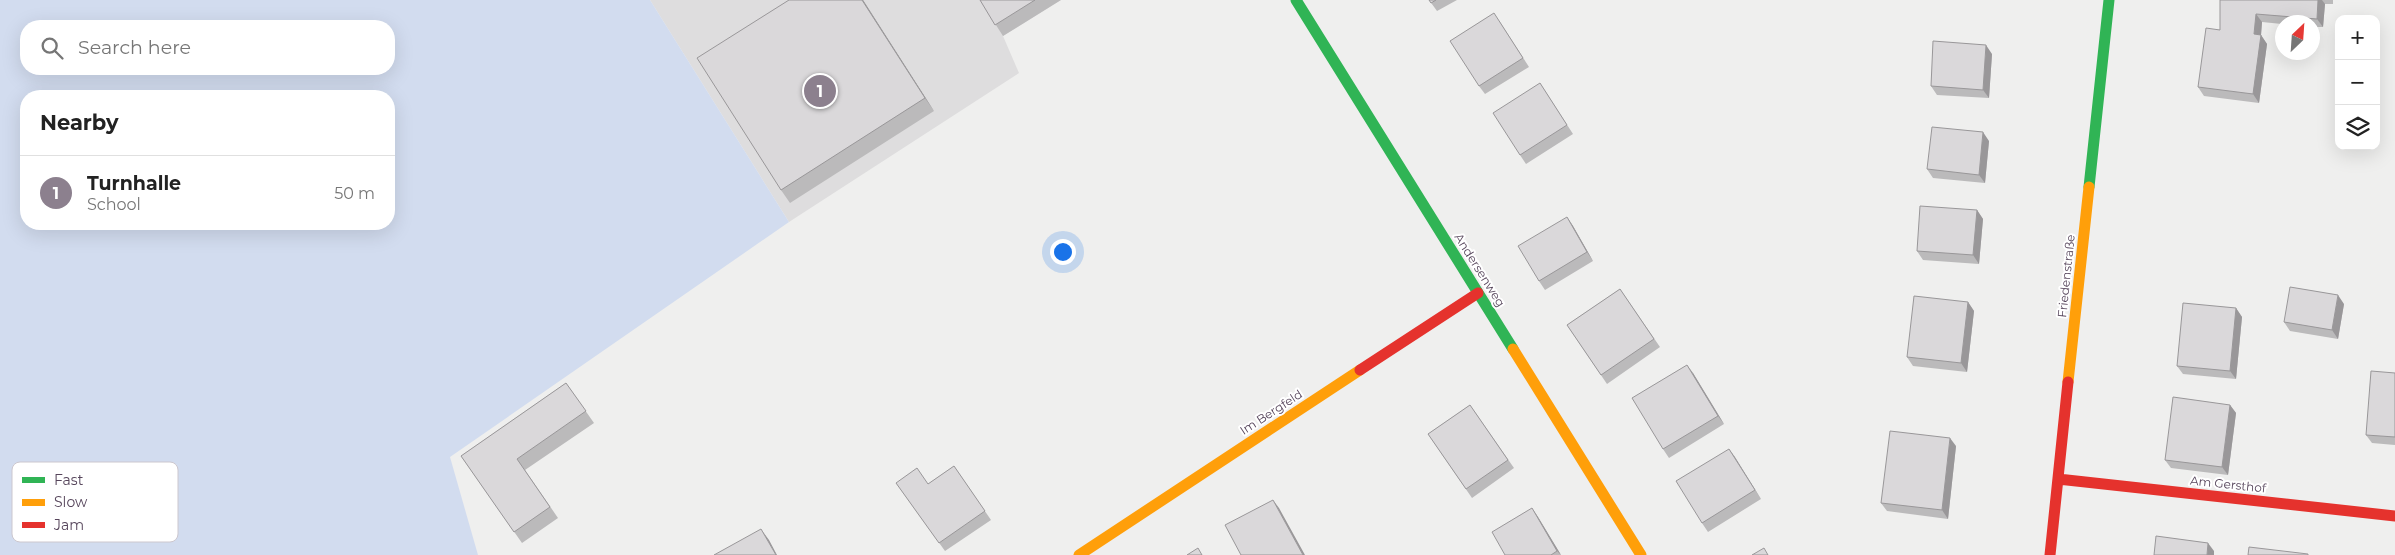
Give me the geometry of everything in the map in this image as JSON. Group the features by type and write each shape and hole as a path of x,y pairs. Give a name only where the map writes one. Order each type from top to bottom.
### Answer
{"street":[{"name":"Andersenweg","path":"1296,0 1641,555"},
{"name":"Friedenstraße","path":"2050,555 2109,0"},
{"name":"Im Bergfeld","path":"1079,555 1478,293"},
{"name":"Am Gersthof","path":"2058,479 2395,516"}],"shaded area":[{"path":"0,0 650,0 789,222 450,457 478,555 0,555"},
{"path":"650,0 1061,0 1003,36 1019,73 789,222"}],"building":[{"path":"789,0 862,0 925,98 781,190 697,58"},
{"path":"980,0 1035,0 995,25"},
{"path":"2220,0 2318,0 2317,15 2256,14 2254,34 2261,35 2253,94 2198,87 2206,28 2220,30"},
{"path":"1494,13 1523,58 1479,86 1450,41"},
{"path":"1933,41 1986,45 1983,90 1931,86"},
{"path":"1540,83 1567,125 1520,155 1493,113"},
{"path":"1932,127 1983,132 1979,175 1927,169"},
{"path":"1920,206 1977,210 1973,255 1917,251"},
{"path":"1567,217 1587,252 1539,281 1518,246"},
{"path":"2290,287 2338,295 2332,330 2284,322"},
{"path":"1620,289 1654,339 1601,375 1567,325"},
{"path":"1914,296 1968,302 1961,363 1907,357"},
{"path":"2183,303 2236,308 2230,371 2177,366"},
{"path":"1687,365 1718,416 1663,449 1632,398"},
{"path":"2371,371 2395,373 2395,437 2366,435"},
{"path":"566,383 586,411 517,459 550,507 514,532 461,456"},
{"path":"2173,397 2230,405 2222,467 2165,460"},
{"path":"1470,405 1508,460 1466,489 1428,434"},
{"path":"1890,431 1950,438 1942,510 1881,503"},
{"path":"1729,449 1755,490 1702,523 1676,481"},
{"path":"954,466 985,511 939,543 896,483 917,468 928,484"},
{"path":"1273,500 1303,555 1241,555 1225,525"},
{"path":"1532,508 1557,551 1551,555 1505,555 1492,532"},
{"path":"761,529 776,555 714,555"},
{"path":"2156,536 2208,543 2207,555 2154,555"},
{"path":"2249,547 2308,554 2308,555 2248,555"},
{"path":"1198,548 1202,555 1187,555"},
{"path":"1764,548 1768,555 1752,555"}],"traffic: fast":[{"path":"1296,0 1513,349"},
{"path":"2089,187 2109,0"}],"traffic: slow":[{"path":"2068,382 2089,187"},
{"path":"1513,349 1641,555"},
{"path":"1079,555 1360,370"}],"traffic: jam":[{"path":"1360,370 1478,293"},
{"path":"2050,555 2068,382"},
{"path":"2058,479 2395,516"}],"place":[{"name":"Turnhalle","path":"820,91"}]}
